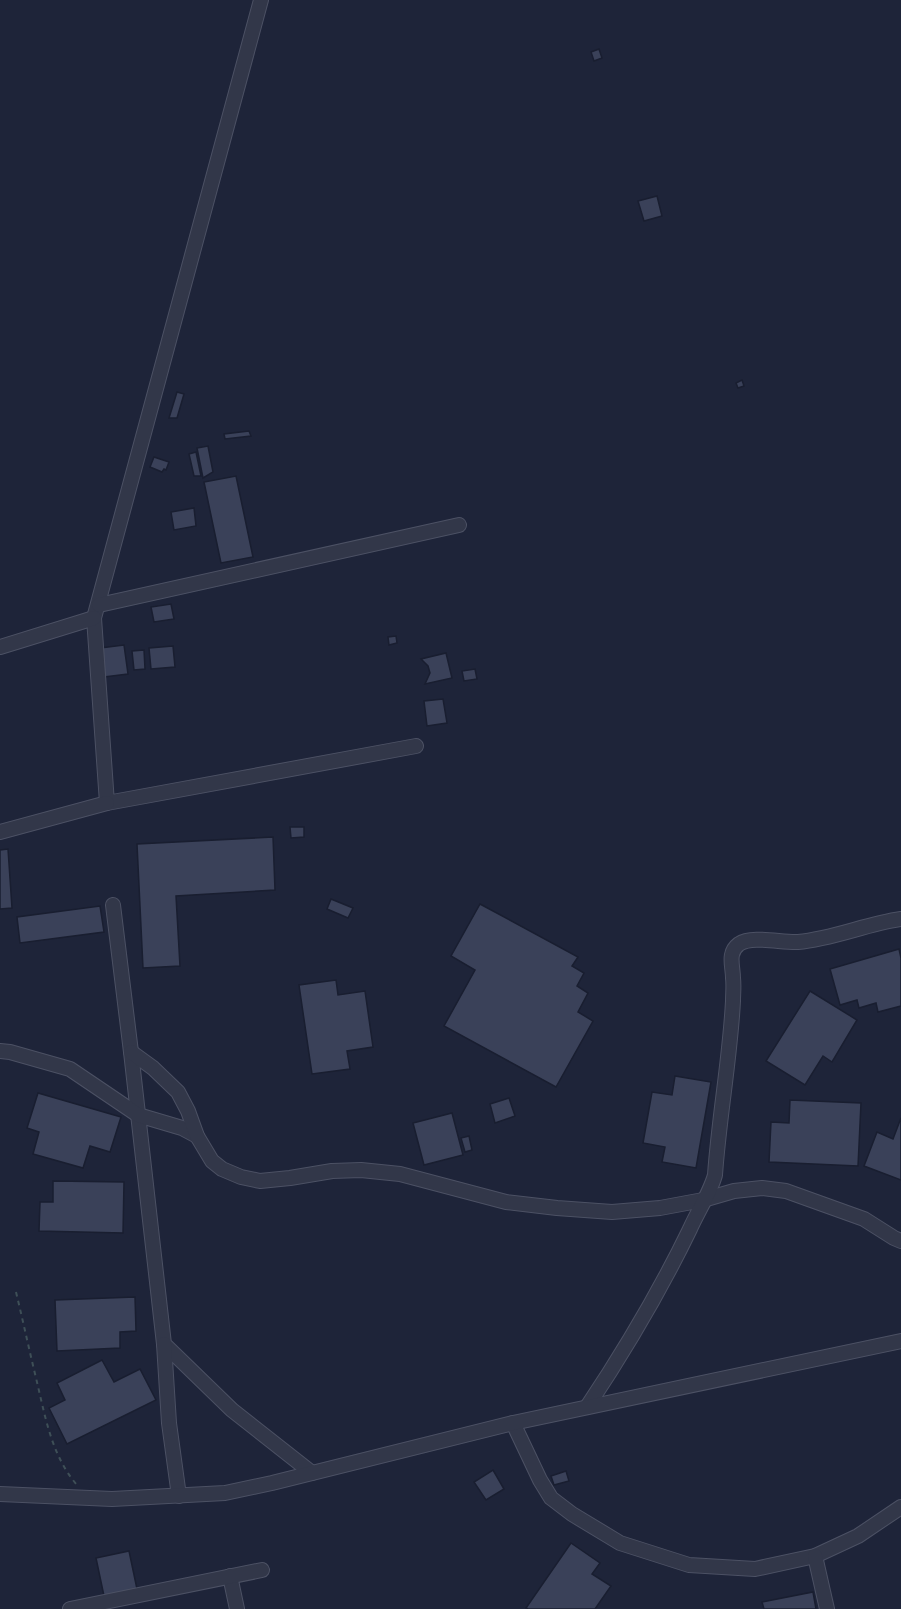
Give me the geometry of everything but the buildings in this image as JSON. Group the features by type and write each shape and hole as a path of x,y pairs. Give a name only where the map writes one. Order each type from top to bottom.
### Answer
{"street":[{"path":"107,803 97,611 261,0"},
{"path":"0,647 97,611 459,525"},
{"path":"0,832 107,803 416,746"},
{"path":"113,905 164,1344 169,1423 179,1496"},
{"path":"588,1407 620,1358 669,1273 715,1175 732,1021 731,955 736,946 745,941 796,942 824,938 881,922 901,919"},
{"path":"0,1052 10,1052 70,1069 138,1114 182,1128 197,1136"},
{"path":"131,1052 153,1068 178,1092 207,1153 222,1169 241,1177 260,1181 332,1171 361,1170 400,1174 506,1202 612,1212 660,1208 703,1200 734,1191 762,1188 786,1191 864,1219 901,1241"},
{"path":"0,1494 112,1499 225,1493 513,1423 901,1341"},
{"path":"164,1344 232,1410 312,1473"},
{"path":"513,1423 551,1498 572,1514 620,1543 689,1565 755,1569 815,1556 858,1536 901,1507"},
{"path":"815,1556 827,1609"},
{"path":"70,1609 138,1602 230,1576 262,1570"},
{"path":"230,1576 237,1609"}],"path":[{"path":"16,1292 48,1428 66,1472 89,1498"}]}
